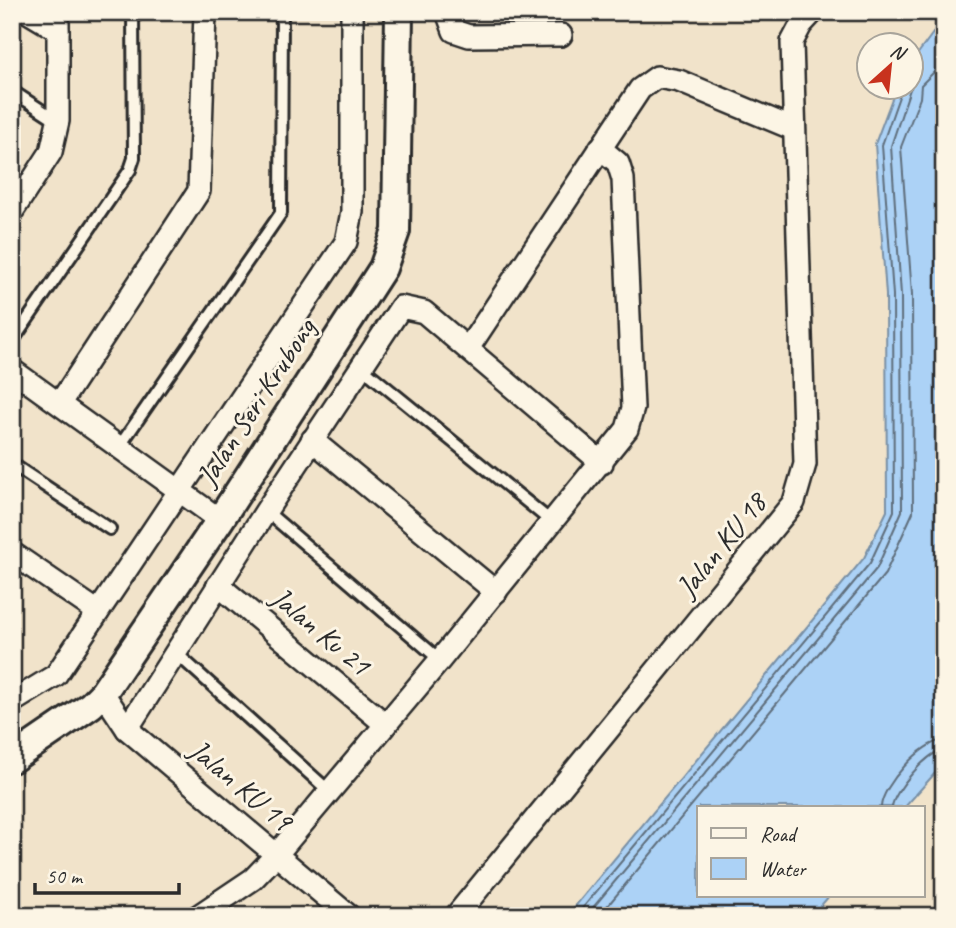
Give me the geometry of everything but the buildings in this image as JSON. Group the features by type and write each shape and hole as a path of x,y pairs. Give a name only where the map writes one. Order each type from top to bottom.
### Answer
{"street":[{"path":"12,212 19,187 51,152 58,121 58,21 29,12"},
{"path":"60,403 199,191 205,12"},
{"path":"12,702 56,675 346,243 352,212 352,12"},
{"name":"Jalan Seri Krubong","path":"12,759 92,705 103,693 220,520 383,268 396,231 399,12"},
{"path":"447,12 454,31 469,36 561,35"},
{"name":"Jalan KU 18","path":"456,916 794,502 805,464 792,42 813,12"},
{"path":"469,347 640,89 657,77 679,81 794,130"},
{"path":"198,916 253,879 277,853 440,660 628,429 633,408 623,179 618,163 600,148"},
{"path":"127,729 218,584 401,307 424,312 469,347 602,463"},
{"path":"12,370 220,520"},
{"path":"312,440 496,592"},
{"path":"12,553 98,612"},
{"name":"Jalan Ku 21","path":"218,584 385,724"},
{"name":"Jalan KU 19","path":"103,693 127,729 349,916"}],"lane":[{"path":"12,342 130,170 134,158 133,12"},
{"path":"119,447 281,213 284,198 282,12"},
{"path":"12,91 58,121"},
{"path":"360,366 553,523"},
{"path":"12,464 110,529"},
{"path":"266,511 440,660"},
{"path":"175,652 330,792"}],"water":[{"path":"944,18 944,763 906,806 697,806 697,897 828,897 812,916 567,916 864,558 887,511 886,295 875,144 891,102 925,102 925,44"}]}
